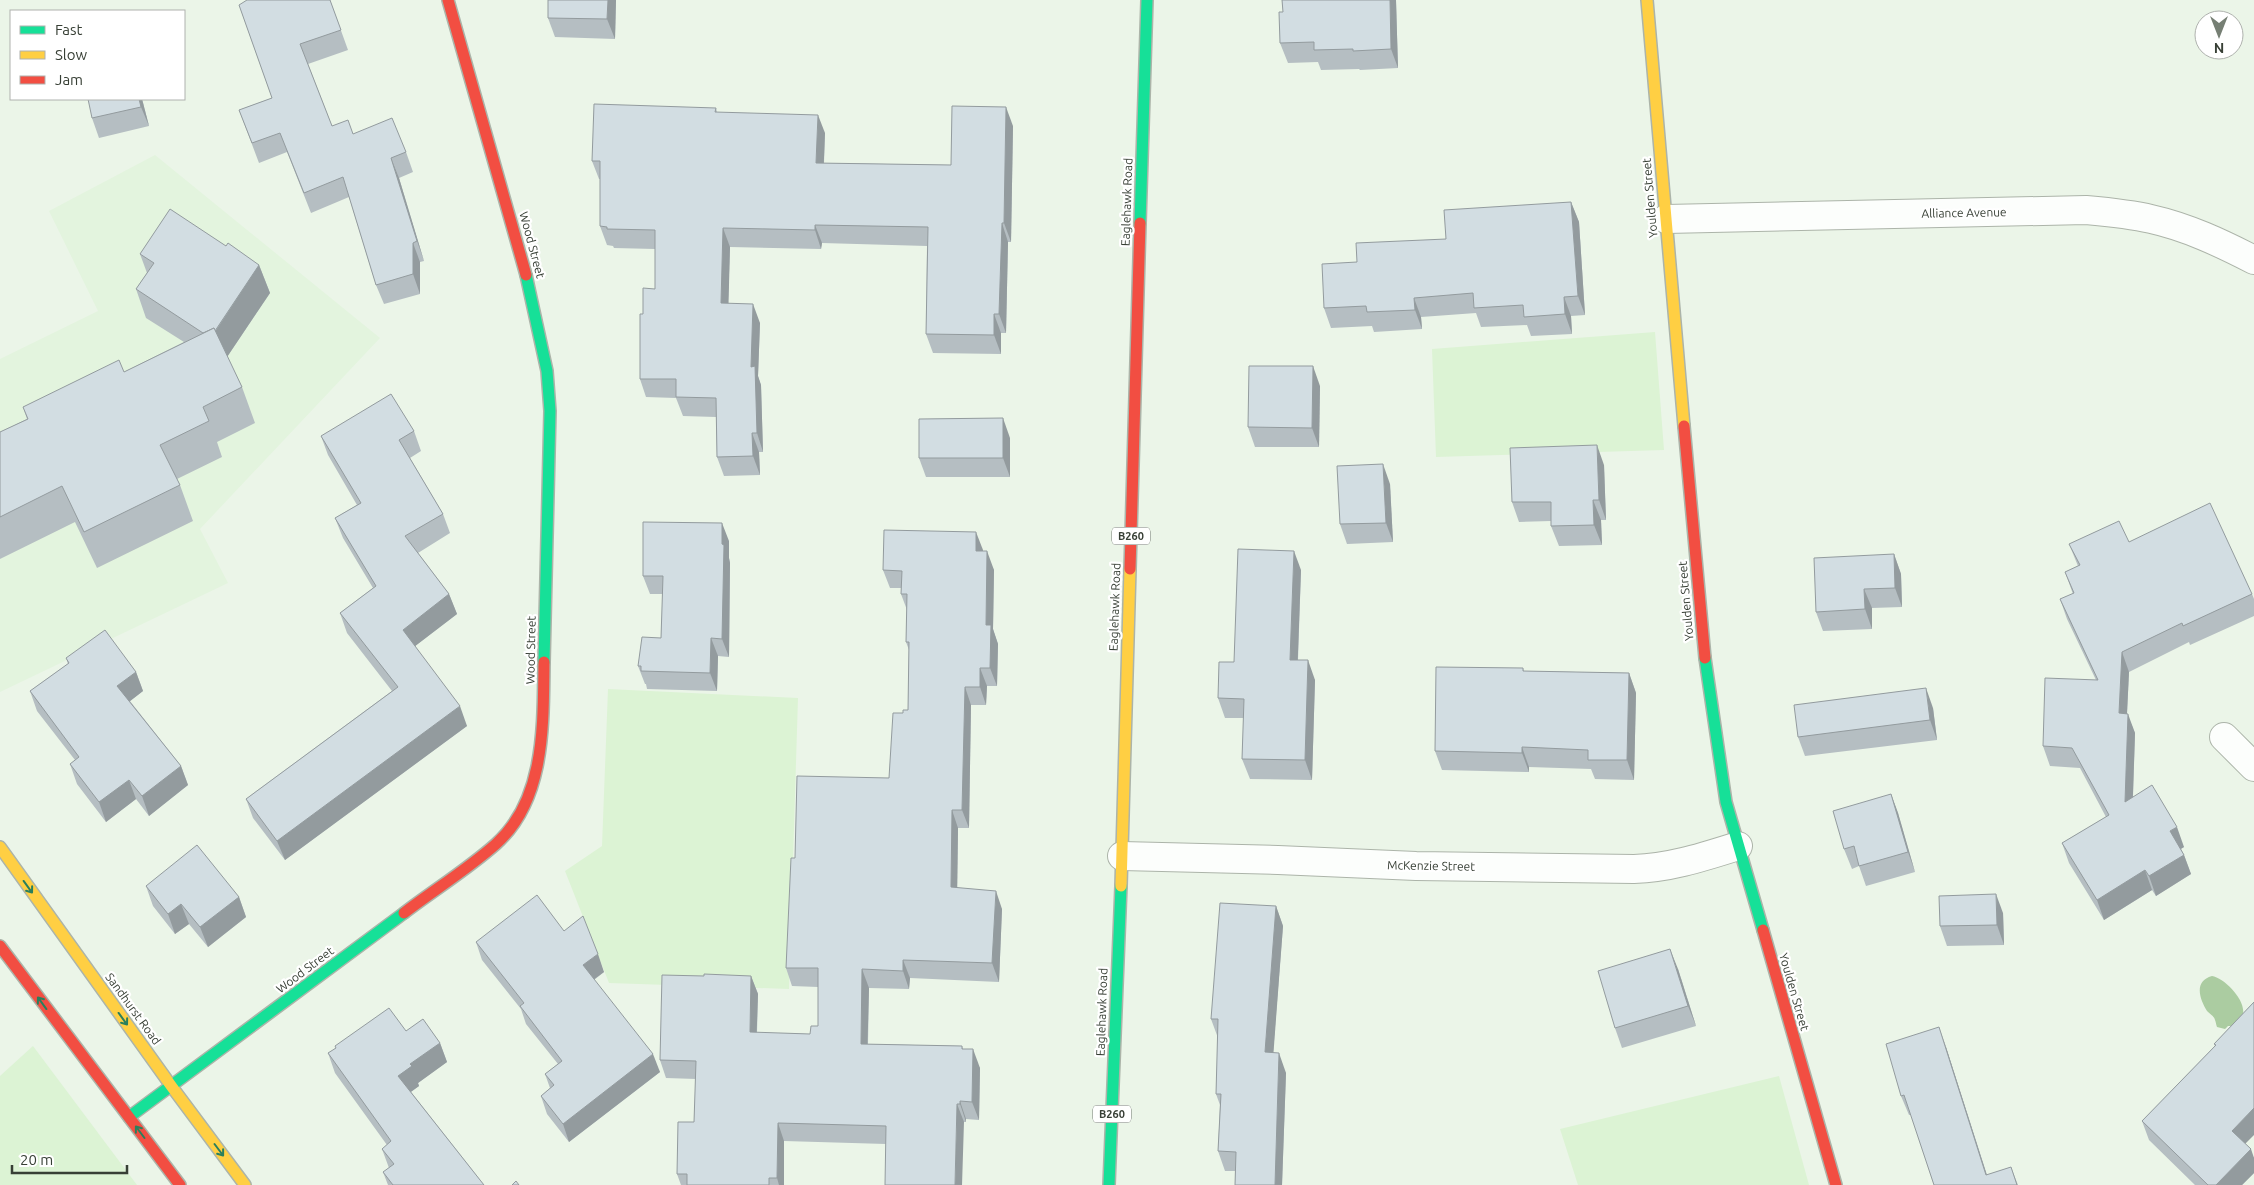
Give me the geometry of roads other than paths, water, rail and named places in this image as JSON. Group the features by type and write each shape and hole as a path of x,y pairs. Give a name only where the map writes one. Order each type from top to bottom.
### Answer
{"street":[{"name":"Wood Street","path":"129,1117 172,1087 496,844 519,818 527,800 537,767 542,728 545,648 550,412 547,371 528,284 448,0"},
{"name":"Eaglehawk Road","path":"1109,1185 1122,856 1148,0"},
{"name":"Youlden Street","path":"1647,0 1706,670 1720,767 1738,846 1836,1185"},
{"name":"Alliance Avenue","path":"1666,219 2086,210 2150,218 2181,227 2212,239 2254,260"},
{"path":"2224,737 2254,767"},
{"name":"McKenzie Street","path":"1122,856 1287,860 1416,866 1656,869 1738,846"},
{"name":"Sandhurst Road","path":"0,847 172,1087 245,1185"},
{"path":"0,946 180,1185"}]}
